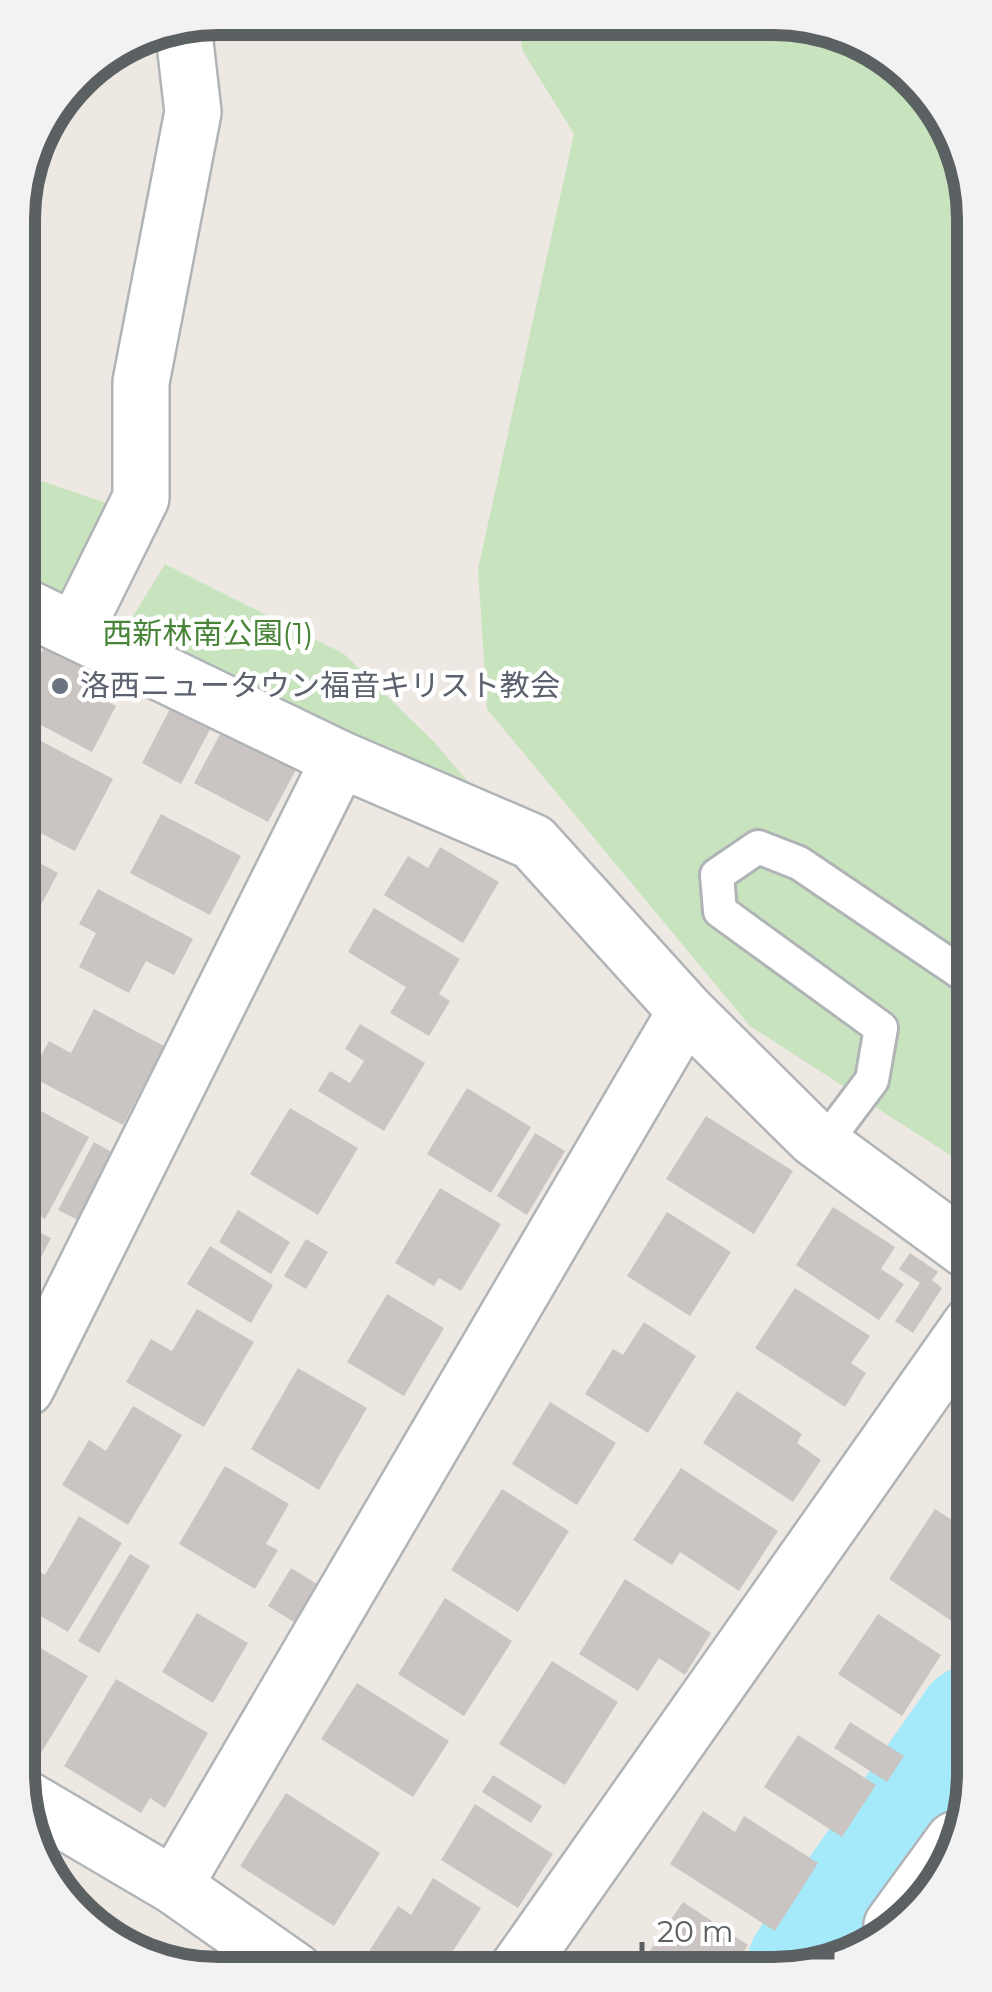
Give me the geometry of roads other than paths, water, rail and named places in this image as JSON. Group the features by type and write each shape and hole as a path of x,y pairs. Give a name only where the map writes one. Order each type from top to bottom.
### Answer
{"street":[{"path":"75,630 141,498 142,382 193,112 185,39"},
{"path":"35,610 340,759 533,842 686,1011 823,1145 957,1243"},
{"path":"35,1370 340,759"},
{"path":"174,1886 686,1011"},
{"path":"526,1957 957,1344"},
{"path":"39,1806 174,1886 275,1957"}],"lane":[{"path":"823,1145 872,1080 881,1028 720,910 717,875 758,847 799,863 957,970"}],"waterway":[{"path":"813,1952 957,1746"}],"place":[{"name":"洛西ニュータウン福音キリスト教会","path":"60,686"}],"park label":[{"name":"西新林南公園(1)","path":"208,634"}]}
